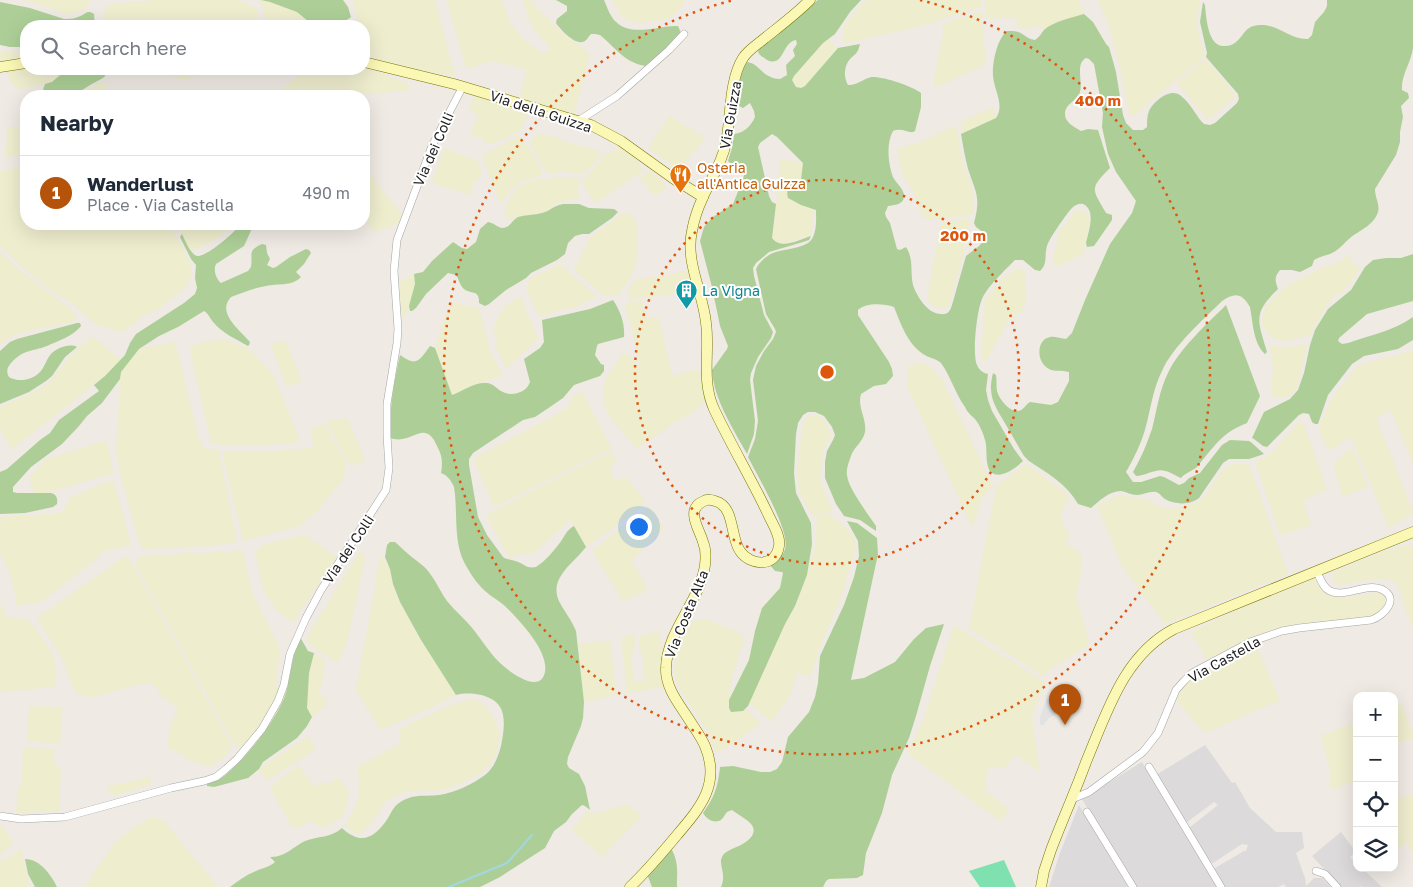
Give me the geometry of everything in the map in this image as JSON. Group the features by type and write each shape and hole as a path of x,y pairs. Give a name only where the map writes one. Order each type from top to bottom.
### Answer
{"main road":[{"name":"Via Guizza","path":"703,197 719,166 725,147 732,91 744,56 810,0"},
{"name":"Via della Guizza","path":"370,63 463,86 591,126 621,141 703,197"},
{"path":"0,68 20,64"},
{"name":"Via Costa Alta","path":"630,887 696,812 704,798 710,778 706,748 672,691 666,674 669,650 698,588 705,568 706,559 703,539 695,525 696,509 700,502 705,500 718,501 724,505 729,515 740,552 755,562 762,564 770,562 776,556 780,542 759,495 713,406 708,388 706,370 707,326 692,267 690,241 703,197"},
{"path":"1041,887 1048,860 1116,691 1134,662 1150,645 1174,629 1413,532"}],"street":[{"path":"578,121 617,96 669,50 684,34"},
{"name":"Via dei Colli","path":"0,816 65,818 171,788 204,781 216,777 226,769 262,729 281,693 290,654 306,618 321,590 386,490 389,468 387,404 398,329 394,271 397,240 432,146 463,86"},
{"name":"Via Castella","path":"1072,799 1089,792 1143,752 1158,732 1176,690 1192,674 1265,636 1299,628 1371,620 1378,618 1388,607 1387,594 1379,588 1346,592 1330,591 1323,584 1317,572"},
{"path":"1149,767 1221,887"},
{"path":"1087,812 1133,887"},
{"path":"1316,871 1325,874 1337,887"}],"shaded area":[{"path":"1047,698 1060,699 1065,708 1049,718 1043,725 1040,725 1040,717"},
{"path":"1205,745 1232,783 1235,782 1250,808 1276,832 1302,832 1304,848 1296,853 1306,886 1314,878 1322,878 1331,887 1286,887 1284,884 1278,887 1225,887 1215,868 1246,851 1248,845 1242,844 1213,863 1209,862 1189,828 1218,805 1214,802 1186,823 1156,775"},
{"path":"1142,762 1218,887 1135,887 1108,843 1082,799"},
{"path":"1079,805 1128,887 1049,887"},
{"path":"1341,832 1353,848 1353,854 1350,857 1353,860 1353,872 1366,872 1382,887 1341,887 1312,856"}],"green space":[{"path":"23,0 90,0 88,6 81,11 70,14"},
{"path":"153,0 239,0 257,9 258,20 102,20 108,5"},
{"path":"259,0 297,12 307,20 265,20"},
{"path":"261,0 343,0 348,7 351,17 347,20 307,20 297,12"},
{"path":"435,0 455,76 396,67 373,59 370,52 370,20 358,20 353,1"},
{"path":"447,0 501,0 511,24 522,38 543,54 551,49 530,22 523,0 530,0 560,31 590,54 574,114 520,99 526,69 492,61 466,69"},
{"path":"556,0 604,0 615,21 629,29 645,30 678,26 681,33 649,66 641,65 622,55 600,35 591,34 583,42 575,41 571,38 556,23 557,19 567,11 567,6"},
{"path":"612,0 685,0 682,6 667,19 640,23 622,17"},
{"path":"818,0 861,0 835,34 823,43 794,76 792,80 796,87 801,88 805,86 838,48 860,44 859,49 846,67 845,78 848,85 876,77 897,82 921,93 921,107 915,131 893,131 889,141 888,154 890,166 893,177 902,189 904,197 900,203 888,206 885,213 890,223 897,249 900,250 906,247 908,252 911,261 913,285 917,295 927,308 941,314 947,313 952,305 966,256 985,239 984,233 974,223 977,195 968,169 961,134 996,118 999,103 993,76 993,65 1000,40 1007,31 1017,32 1035,40 1045,29 1053,24 1084,14 1093,22 1109,47 1116,72 1123,115 1126,123 1133,130 1143,130 1147,127 1151,107 1163,96 1172,93 1184,98 1201,121 1204,124 1210,125 1215,123 1239,99 1238,94 1206,57 1207,53 1200,22 1203,2 1211,37 1219,45 1225,46 1236,42 1251,27 1260,25 1273,27 1295,37 1308,39 1312,35 1315,22 1327,6 1327,0 1413,0 1413,48 1402,85 1402,90 1408,93 1409,98 1401,106 1403,117 1400,142 1396,155 1375,189 1378,204 1376,217 1335,252 1314,260 1312,266 1300,272 1280,270 1276,279 1278,289 1264,305 1259,318 1267,352 1265,354 1256,338 1250,307 1238,295 1231,296 1222,301 1198,325 1173,352 1162,371 1154,391 1142,438 1126,472 1133,482 1141,482 1160,476 1179,485 1200,473 1222,445 1230,440 1249,441 1264,454 1249,459 1229,459 1223,463 1199,498 1192,502 1173,502 1156,492 1133,495 1117,491 1108,495 1091,508 1078,504 1062,485 1024,456 995,406 991,388 993,373 996,375 997,391 1000,398 1006,405 1017,411 1030,402 1051,405 1058,402 1069,381 1069,372 1051,370 1044,365 1041,361 1040,346 1046,339 1052,337 1066,339 1072,333 1110,244 1132,213 1136,201 1116,172 1108,154 1102,127 1103,113 1094,64 1086,58 1080,68 1081,88 1079,95 1067,107 1065,117 1081,131 1088,129 1098,130 1110,168 1096,185 1095,189 1106,213 1112,215 1112,220 1094,246 1087,247 1090,211 1083,204 1074,206 1048,243 1045,263 1040,271 1035,270 1023,260 1015,260 984,294 977,322 976,359 980,370 988,374 986,390 988,400 992,411 1023,461 1005,473 992,473 987,462 986,443 981,429 977,421 968,412 941,363 917,350 905,333 894,307 871,305 858,310 858,315 889,362 893,376 886,384 874,386 861,394 860,404 865,422 865,432 852,453 847,471 851,487 876,526 876,531 860,520 844,516 836,504 825,478 827,451 835,435 824,416 815,412 808,412 803,415 798,423 796,434 794,473 796,493 811,523 812,544 807,575 795,606 748,706 743,711 731,712 729,700 749,660 762,608 780,588 783,573 775,571 769,564 782,554 786,541 778,517 748,457 755,439 758,421 753,380 756,366 776,332 766,314 756,269 761,261 769,255 800,247 810,241 816,224 816,210 788,198 787,191 790,185 794,181 801,180 803,163 777,137 772,134 760,143 758,147 769,196 772,202 776,204 772,238 776,242 785,244 811,236 809,240 769,252 753,268 764,315 773,332 751,373 750,380 755,421 754,434 747,454 716,392 712,370 728,346 720,326 700,241 704,227 713,217 733,204 743,179 744,175 741,168 733,166 728,161 734,134 747,128 755,117 750,103 743,108 737,105 739,83 744,67 747,62 752,63 765,74 774,78 780,79 787,75 786,65 795,56 793,50 797,44 796,40 788,45 777,61 773,62 760,55 758,52 760,47"},
{"path":"867,0 981,0 981,7 937,22 844,43 843,28 858,8"},
{"path":"985,0 1078,0 1084,14 1043,30 1040,26 1026,29 1019,28 1017,19 1014,17 986,18"},
{"path":"1098,0 1200,0 1197,22 1204,53 1203,58 1133,116 1129,112 1110,28"},
{"path":"0,2 30,8 64,19 81,16 88,12 94,14 94,20 20,20 20,47 0,45"},
{"path":"981,12 986,64 935,88 934,78 944,31 942,25"},
{"path":"827,39 838,48 805,86 801,88 796,87 792,80 794,76"},
{"path":"0,51 20,51 20,61 0,64"},
{"path":"1205,59 1236,96 1208,120 1177,83"},
{"path":"20,67 20,75 60,75 47,84 16,89 4,69"},
{"path":"370,70 406,82 411,90 374,94 370,94 370,90 281,89 300,75 370,75"},
{"path":"60,75 105,75 82,90 43,90 45,84 52,82"},
{"path":"169,75 194,75 187,79"},
{"path":"104,83 107,85 106,90 87,90 97,84"},
{"path":"474,95 531,111 519,131 493,144 484,144 485,140 470,135 478,115 470,110"},
{"path":"993,107 996,118 961,134 961,122"},
{"path":"670,115 688,129 689,127 705,138 679,170 648,148"},
{"path":"956,125 964,168 971,183 974,197 974,212 968,217 960,216 926,220 902,172 898,150 923,141"},
{"path":"20,126 20,156 5,157 8,127"},
{"path":"538,133 602,152 590,168 581,174 562,171 551,174 546,172 529,142"},
{"path":"519,135 535,157 543,174 533,179 526,179 511,188 505,199 500,203 482,156"},
{"path":"444,148 477,160 482,170 478,181 475,181 470,195 432,183"},
{"path":"617,148 635,156 643,171 595,203 582,182 606,154"},
{"path":"780,159 803,163 801,180 792,201 813,209 811,236 783,244 778,244 772,238"},
{"path":"20,167 20,230 172,230 191,266 191,276 187,286 158,309 141,317 135,324 122,332 95,324 74,305 48,288 0,246 0,172"},
{"path":"651,169 667,188 655,196 639,178"},
{"path":"370,175 402,215 400,222 382,230 373,230 370,227"},
{"path":"580,177 579,198 555,203 555,206 546,212 510,219 505,216 506,206 517,187 528,182 552,178"},
{"path":"563,204 579,204 589,208 614,209 618,212 589,234 575,236 568,243 565,254 531,273 485,306 479,303 477,294 463,288 456,275 448,273 426,294 416,308 410,311 409,306 415,284 414,274 423,272 453,242 467,249 476,242 480,229 488,222 505,228 518,217 542,213"},
{"path":"1074,211 1085,211 1090,221 1083,254 1061,265 1054,265 1053,258 1059,232"},
{"path":"621,214 628,214 635,219 638,255 633,271 620,293 616,296 606,295 602,294 574,270 589,239"},
{"path":"970,220 949,306 944,309 935,307 927,299 940,227 942,223"},
{"path":"179,230 228,230 216,239 191,251"},
{"path":"236,230 251,230 244,246 216,264 216,274 221,283 248,271 251,267 252,251 262,244 266,245 270,259 267,265 273,268 306,249 311,253 296,272 301,277 297,280 257,288 231,297 226,309 228,315 250,342 249,345 221,330 204,311 139,349 121,372 120,379 102,403 87,416 62,444 31,467 13,487 13,492 17,493 54,494 57,504 53,507 25,513 0,514 0,472 7,469 50,433 59,420 99,391 94,385 125,355 136,334 195,294 197,288 195,278 196,265 180,237 182,234 192,253 197,256 207,253"},
{"path":"0,252 22,272 71,309 76,314 75,320 15,334 0,344"},
{"path":"1413,254 1413,301 1367,314 1339,338 1338,341 1342,344 1348,343 1373,335 1398,326 1413,317 1413,340 1398,349 1364,356 1352,364 1328,395 1318,424 1312,422 1309,414 1303,413 1267,447 1252,438 1264,412 1290,399 1298,390 1315,330 1328,309 1351,290 1365,267 1373,260 1401,258"},
{"path":"1347,255 1360,269 1340,295 1337,293 1327,305 1310,335 1285,341 1278,340 1269,335 1263,328 1262,320 1265,307 1272,299 1285,287 1317,270 1338,263"},
{"path":"560,264 597,297 575,307 540,317 527,292 529,279"},
{"path":"1019,267 1026,276 1023,310 1008,321 987,359 981,360 985,299 1003,278"},
{"path":"691,269 696,292 628,299 630,288 634,281 638,279 663,276"},
{"path":"414,274 414,291 406,316 402,317 398,282"},
{"path":"521,297 538,339 506,369 495,344 497,340 493,329 500,313 506,306"},
{"path":"613,300 622,318 624,337 598,344 595,355 601,364 604,365 604,371 600,376 574,385 563,398 535,417 523,420 473,453 469,459 478,517 487,535 503,557 527,567 536,567 551,554 567,532 574,526 586,547 563,572 559,579 557,594 576,631 584,702 581,726 567,764 569,768 579,774 585,786 590,810 582,805 566,822 554,831 545,848 500,877 480,887 230,887 249,874 273,864 275,862 270,857 280,856 310,839 329,835 342,828 355,837 361,838 373,835 383,825 396,806 404,800 414,797 445,794 457,790 480,778 493,766 500,750 504,727 501,708 497,703 484,696 477,694 456,695 421,640 400,602 385,557 387,545 390,542 395,542 425,568 447,601 470,625 503,666 523,679 537,682 542,679 545,672 545,664 538,646 525,627 505,606 478,584 464,562 458,544 454,487 449,478 441,473 441,456 432,438 422,433 405,439 390,438 392,396 400,355 410,361 417,361 430,346 435,348 452,395 482,383 489,383 507,393 519,393 530,382 524,359 540,348 544,342 542,320 590,309"},
{"path":"642,300 647,319 659,317 672,376 693,370 700,371 707,398 689,415 671,424 637,448 615,424 607,412 603,392 606,378 624,352 639,366 625,305"},
{"path":"454,302 479,308 490,351 503,375 452,395 435,348 445,317"},
{"path":"1226,305 1260,396 1247,423 1224,436 1197,467 1181,478 1162,470 1136,476 1133,472 1150,435 1160,394 1168,373 1186,346"},
{"path":"80,323 81,326 70,335 47,346 24,353 11,363 7,370 9,377 17,380 26,380 34,377 41,371 56,350 67,346 77,347 65,357 52,376 46,381 29,392 0,404 0,351 10,342 17,339"},
{"path":"93,337 121,360 105,376 12,449 0,428 0,407 48,384 78,348"},
{"path":"223,340 250,350 273,374 300,441 254,446 211,443 190,351 194,345"},
{"path":"174,342 199,441 204,448 219,450 237,542 211,546 145,549 141,546 138,539 120,473 116,448 121,372 139,349"},
{"path":"286,342 302,382 287,386 270,343"},
{"path":"1307,343 1298,386 1287,397 1273,397 1271,394 1273,367 1270,346 1284,347"},
{"path":"1413,349 1413,464 1391,410 1376,418 1413,511 1413,514 1389,528 1351,437 1329,451 1320,434 1320,426 1331,399 1356,368 1360,365 1396,356"},
{"path":"925,364 941,378 993,486 981,499 972,527 908,388 907,368 910,365"},
{"path":"582,391 612,449 494,507 473,459 566,409 573,396"},
{"path":"815,415 822,418 831,435 823,451 820,478 832,510 830,513 821,511 814,517 799,492 797,471 803,423 808,416"},
{"path":"347,418 365,460 353,465 348,462 328,426 330,420"},
{"path":"1303,422 1327,489 1303,500 1311,525 1280,535 1255,462 1272,453 1297,423"},
{"path":"325,424 344,458 346,470 342,481 317,511 299,526 243,541 222,451 277,451 310,448 313,447 313,444 310,429"},
{"path":"106,440 114,473 43,494 35,494 31,486 30,477 45,460"},
{"path":"1353,449 1368,487 1343,497 1333,465"},
{"path":"612,452 616,461 610,467 614,479 619,480 626,477 645,501 640,509 586,547 570,520 534,553 519,554 510,559 486,516 583,465"},
{"path":"1026,464 1069,497 1061,513 1061,522 1070,535 1065,543 1082,554 1082,565 1076,597 1089,641 1087,646 1049,670 1044,677 969,628 997,485"},
{"path":"1234,464 1246,464 1250,467 1288,574 1165,624 1122,566 1097,505 1120,495 1147,500 1164,508 1172,509 1187,506 1201,500 1225,467"},
{"path":"110,481 114,482 131,545 101,553 98,558 41,602 16,606 15,593 8,569 0,552 0,517 58,514 64,510 71,497"},
{"path":"650,507 663,527 662,531 631,560 646,589 644,592 623,601 592,551 638,514"},
{"path":"825,512 852,534 855,541 855,551 840,600 817,654 810,677 798,672 789,696 772,722 749,703 801,592 816,541 817,516"},
{"path":"847,521 857,523 877,538 878,554 851,680 864,678 895,662 926,628 944,624 909,738 892,775 882,813 866,853 863,875 857,878 829,879 823,887 721,887 723,878 721,860 723,855 751,838 754,830 748,821 732,810 727,812 719,821 708,819 703,813 715,792 720,767 733,766 761,772 770,772 777,769 782,762 788,737 809,712 818,683 820,656 844,605 859,556 858,541"},
{"path":"304,535 337,557 294,623 277,611 265,593 255,553 262,545"},
{"path":"1407,545 1413,546 1413,629 1400,589 1396,583 1390,579 1372,579 1340,585 1334,582 1332,574 1379,553"},
{"path":"242,549 252,593 280,651 276,679 280,684 275,682 273,685 281,688 270,713 241,752 231,739 135,564 141,556 160,554 165,556 188,552 196,554 220,551 225,553"},
{"path":"360,551 365,559 345,648 337,663 305,640"},
{"path":"381,555 390,569 400,603 456,695 380,730 356,689"},
{"path":"124,557 129,558 232,746 222,759 210,767 190,760 167,747 171,724 178,708 161,696 158,689 151,683 93,697 79,695 73,687 63,660 37,618"},
{"path":"1316,578 1336,596 1348,597 1379,592 1383,593 1387,603 1379,615 1349,620 1307,623 1258,634 1207,660 1191,632 1241,608"},
{"path":"0,603 6,616 27,619 38,631 52,654 55,663 56,682 53,687 0,692"},
{"path":"706,619 737,632 744,638 732,677 729,700 736,712 743,711 746,708 760,724 738,740 716,752 709,734 679,687 674,667 677,646 689,622"},
{"path":"954,625 1046,683 1033,711 1032,719 1040,772 1015,754 1005,769 992,766 987,770 985,790 1009,810 1000,821 907,753 924,718"},
{"path":"660,632 664,687 627,693 621,637 636,634 634,652 631,655 634,682 645,680 642,653 639,652 640,637 648,633"},
{"path":"300,637 308,651 314,653 309,673 307,708 312,717 307,726 297,738 263,762 259,769 248,778 214,787 207,786 207,784 224,776 241,760 260,738 276,714 286,693 293,658"},
{"path":"610,640 616,695 584,702 578,644"},
{"path":"1256,645 1280,700 1205,733 1176,700 1177,695 1193,677"},
{"path":"314,653 325,661 319,691 328,704 312,717 307,708 309,673"},
{"path":"467,700 481,702 487,707 496,722 500,734 496,754 485,770 446,790 408,791 396,796 385,802 371,824 359,835 344,826 358,802 359,781 357,767 401,743 399,729 441,709"},
{"path":"1402,704 1413,733 1413,738 1398,743 1398,737 1398,706"},
{"path":"29,706 62,707 60,744 27,741"},
{"path":"1353,724 1353,782 1329,790 1330,770 1321,736"},
{"path":"308,736 316,749 266,781 259,769"},
{"path":"23,748 55,749 53,763 61,767 59,811 16,813 18,790 22,783"},
{"path":"299,765 314,787 323,781 326,786 339,777 349,793 344,814 340,819 324,827 318,826 310,820 302,826 293,829 270,787"},
{"path":"149,776 151,784 117,795 111,794 106,787 119,783 124,784"},
{"path":"1413,794 1413,854 1407,843 1398,848 1398,799"},
{"path":"628,805 642,815 602,857 572,830 587,812 599,813"},
{"path":"154,817 164,821 218,887 85,887 117,840"},
{"path":"0,824 14,842 0,855"},
{"path":"671,848 676,863 677,887 652,887 647,874"},
{"path":"22,849 30,887 0,887 0,862"},
{"path":"25,859 40,865 52,878 57,887 35,887 28,874"},
{"path":"1004,860 1016,887 980,887 969,871"}],"waterway":[{"path":"449,887 507,863 532,835"}],"place":[{"name":"Osteria all'Antica Guizza","path":"681,194"},
{"name":"La Vigna","path":"686,309"},
{"name":"Wanderlust","path":"1065,725"}]}
